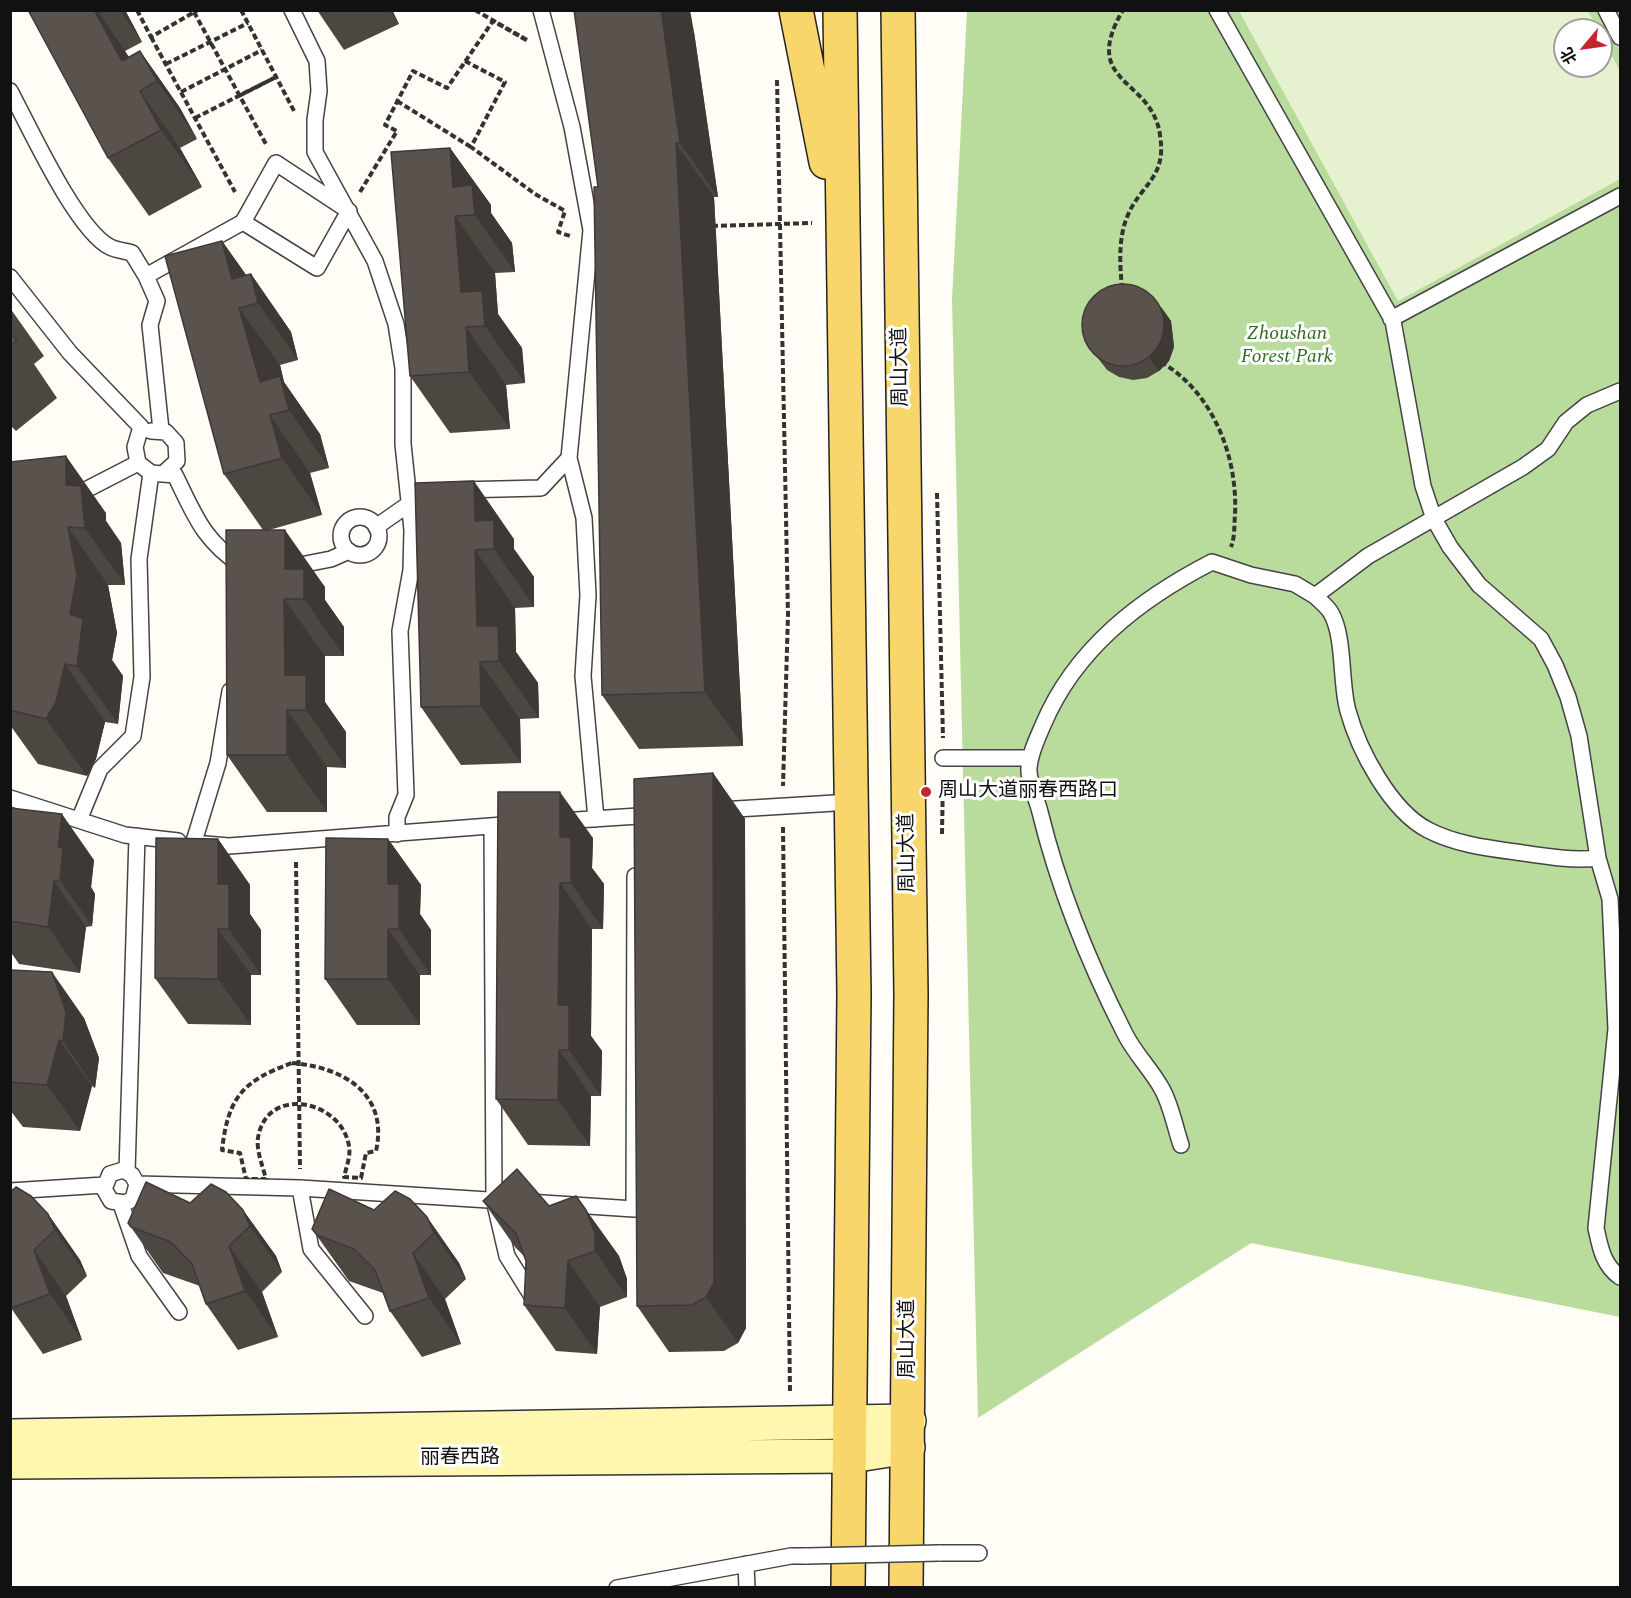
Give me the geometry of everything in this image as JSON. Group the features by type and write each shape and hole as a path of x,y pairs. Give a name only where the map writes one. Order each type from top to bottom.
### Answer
{"main road":[{"path":"796,10 841,232"},
{"path":"840,10 841,232 854,994 848,1587"},
{"name":"周山大道","path":"898,10 911,994 906,1587"},
{"name":"丽春西路","path":"10,1436 851,1420 909,1434"},
{"name":"丽春西路","path":"10,1462 850,1456 909,1434"}],"lane":[{"path":"292,10 317,61 319,91 315,120 315,152 375,261 396,324 403,368 403,444 412,530 411,570 400,632 406,795 397,817 397,834"},
{"path":"542,10 572,127 591,230 569,458 584,518 588,595 583,676 596,819"},
{"path":"1217,10 1391,318 1424,486 1434,519 1450,547 1479,585 1541,639 1555,665 1579,736 1598,858 1610,899 1616,1029 1596,1228 1600,1251 1612,1272 1620,1277"},
{"path":"1606,10 1620,37"},
{"path":"10,91 51,171 85,223 108,246 132,253 157,301 150,325 149,432 135,447 138,463"},
{"path":"146,276 245,218 276,163 349,211"},
{"path":"1391,318 1620,196"},
{"path":"245,218 318,268 349,211"},
{"path":"10,277 70,353 149,432 170,435 176,443 178,456 166,471 139,559 142,677 133,736 100,769 79,820"},
{"path":"1315,597 1331,581 1368,556 1496,485 1548,448 1566,422 1587,405 1620,391"},
{"path":"376,527 408,503 436,493 541,488 569,458"},
{"path":"53,506 138,463 166,471 204,534 242,571 259,570"},
{"path":"362,517 370,519 376,527 379,538 372,550 360,555 349,551 341,538 346,523 362,517"},
{"path":"275,568 331,559 349,551"},
{"path":"1181,1144 1162,1089 1129,1043 1098,980 1067,907 1028,771 1030,758 1052,704 1078,663 1114,625 1183,577 1212,562 1251,575 1295,584 1315,597 1331,613 1340,645 1348,711 1361,746 1380,780 1405,813 1426,829 1453,840 1538,855 1584,860 1598,858"},
{"path":"193,845 218,763 232,672"},
{"path":"943,758 1030,758"},
{"path":"10,798 137,836 193,845 229,846 596,819 635,822 669,814"},
{"path":"703,812 851,802"},
{"path":"492,826 494,1200 507,1256 535,1301"},
{"path":"104,1185 107,1198 121,1204 133,1199 137,836"},
{"path":"10,1191 104,1185 114,1172 132,1178 634,1209 635,864"},
{"path":"300,1188 311,1250 365,1316"},
{"path":"121,1204 139,1256 179,1312"},
{"path":"617,1587 746,1564 807,1556 979,1553"},
{"path":"746,1564 747,1587"}],"path":[{"path":"137,10 245,218"},
{"path":"241,10 315,152"},
{"path":"475,10 553,54"},
{"path":"1123,10 1108,41 1109,63 1128,87 1150,106 1160,134 1161,165 1128,214 1121,237 1123,294"},
{"path":"151,38 196,11 276,163"},
{"path":"349,211 397,131 385,125 413,71 447,88 493,21 553,54"},
{"path":"166,64 248,22"},
{"path":"181,92 262,50"},
{"path":"465,60 505,82 471,147"},
{"path":"777,69 781,224 781,374 788,614 783,806 790,1421"},
{"path":"239,96 276,77"},
{"path":"195,118 276,77"},
{"path":"397,101 471,147 535,194 565,211 558,232 590,242"},
{"path":"710,226 781,224 841,232"},
{"path":"1155,358 1185,377 1201,398 1220,430 1233,467 1236,501 1233,541 1224,565"},
{"path":"296,842 300,1188"},
{"path":"298,1064 334,1072 357,1084 370,1099 376,1122 377,1143 376,1151 366,1153 361,1178 344,1178 350,1146 341,1126 324,1111 299,1102 281,1107 265,1120 257,1140 266,1179 246,1179 240,1152 222,1150 228,1113 236,1097 272,1070 298,1064"}],"green space":[{"name":"Zhoushan Forest Park","path":"967,11 1620,11 1620,1317 1251,1243 978,1418 952,299"},
{"path":"1239,11 1588,11 1592,18 1553,18 1553,78 1613,78 1613,58 1620,71 1620,179 1398,301"}],"building":[{"path":"28,10 94,10 122,61 140,51 157,81 140,91 161,130 108,158"},
{"path":"574,10 661,10 680,143 676,143 705,692 602,695 594,187 598,187"},
{"path":"450,148 453,187 472,185 475,215 455,216 461,292 482,291 485,326 466,327 469,372 410,376 391,152"},
{"path":"222,241 232,279 251,274 258,303 239,308 260,382 280,376 289,410 270,415 282,458 224,474 165,256"},
{"path":"1123,284 1139,287 1152,296 1161,309 1164,325 1161,341 1152,354 1139,363 1123,366 1107,363 1094,354 1085,341 1082,325 1085,309 1094,296 1107,287"},
{"path":"10,332 17,341 10,346"},
{"path":"66,456 66,485 81,486 85,528 68,527 77,575 70,614 83,619 77,666 65,664 56,702 46,719 10,710 10,462"},
{"path":"474,481 475,521 494,520 494,549 475,550 477,626 498,626 499,661 480,662 481,706 421,707 415,483"},
{"path":"226,530 285,530 285,569 304,569 304,599 284,599 285,675 306,675 306,710 287,710 287,755 227,755"},
{"path":"713,773 714,1282 706,1297 692,1305 637,1306 634,779"},
{"path":"498,792 560,792 560,837 571,838 571,883 560,883 558,1005 569,1005 569,1050 559,1050 558,1100 496,1099"},
{"path":"10,808 62,814 58,847 63,848 60,880 54,881 48,927 10,921"},
{"path":"156,838 218,839 218,884 229,884 229,929 218,929 218,979 155,978"},
{"path":"326,838 388,839 388,884 399,884 399,929 388,929 388,979 325,979"},
{"path":"10,970 52,972 66,1012 63,1041 59,1040 47,1085 10,1082"},
{"path":"517,1169 549,1206 576,1196 586,1210 595,1233 595,1251 568,1261 565,1308 524,1305 526,1261 516,1233 483,1201"},
{"path":"146,1182 190,1203 211,1184 226,1192 243,1210 250,1226 229,1246 245,1291 206,1304 192,1264 171,1242 131,1227 128,1223"},
{"path":"16,1187 31,1196 48,1214 55,1230 34,1250 50,1294 11,1308 10,1192"},
{"path":"329,1189 374,1210 395,1191 410,1199 427,1217 434,1233 413,1253 429,1298 390,1311 375,1270 354,1249 317,1235 312,1229"}],"place":[{"name":"周山大道丽春西路口","path":"926,792"}]}
